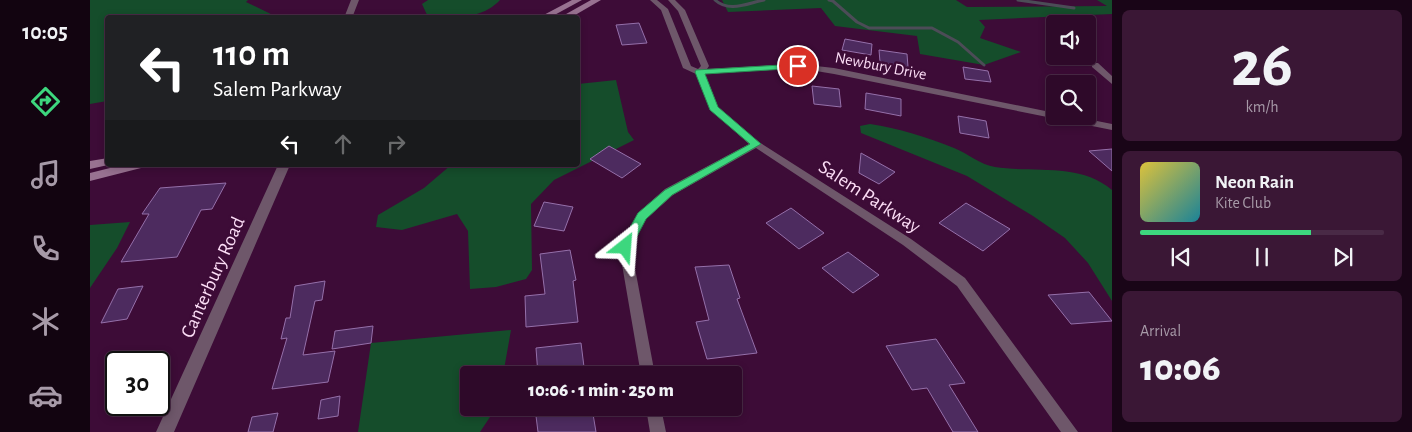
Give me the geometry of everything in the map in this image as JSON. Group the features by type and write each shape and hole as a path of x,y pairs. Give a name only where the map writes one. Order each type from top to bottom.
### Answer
{"main road":[{"path":"548,15 578,0"},
{"path":"569,15 597,0"},
{"path":"90,165 105,162"},
{"path":"90,177 129,167"}],"street":[{"path":"349,15 355,0"},
{"name":"Salem Parkway","path":"653,0 664,9 687,68 700,72 714,108 756,144 906,242 961,282 1070,432"},
{"path":"671,0 680,10 706,66 700,72"},
{"path":"1095,65 1112,81"},
{"name":"Newbury Drive","path":"700,72 798,66 834,71 1046,114"},
{"name":"Newbury Drive","path":"1096,124 1112,127"},
{"path":"646,366 625,247 642,216 668,192 756,144"},
{"name":"Canterbury Road","path":"165,432 283,167"},
{"path":"655,416 658,432"}],"green space":[{"path":"90,0 248,0 246,2 273,15 105,15 105,101 90,104"},
{"path":"428,0 500,0 493,7 472,15 427,15 422,4"},
{"path":"722,0 956,0 967,7 1107,6 1097,0 1112,0 1112,14 1046,15 1046,17 979,20 985,27 980,38 1021,52 984,65 920,54 917,36 835,26 821,8 728,12"},
{"path":"616,80 628,132 634,140 580,167 580,84"},
{"path":"870,124 902,130 933,140 959,150 990,166 1010,169 1071,172 1086,175 1112,190 1112,301 1088,263 1065,238 967,176 861,133 860,126"},
{"path":"449,167 580,167 554,180 531,204 532,270 526,279 496,287 470,289 468,231 457,214 402,230 376,227 378,215 424,188"},
{"path":"130,222 117,248 90,288 90,225"},
{"path":"511,330 505,366 460,366 460,416 491,416 480,432 358,432 371,343"}],"building":[{"path":"639,23 647,43 622,45 616,25"},
{"path":"845,39 872,44 871,55 842,50"},
{"path":"879,50 907,54 908,67 880,62"},
{"path":"963,67 988,71 991,82 965,79"},
{"path":"812,86 839,89 841,107 814,104"},
{"path":"866,93 901,99 901,116 865,109"},
{"path":"958,116 986,121 989,138 960,133"},
{"path":"609,146 641,164 622,178 590,159"},
{"path":"1112,149 1112,171 1089,151"},
{"path":"861,153 895,172 879,184 859,173"},
{"path":"226,183 212,209 201,210 177,257 121,262 149,214 142,214 160,188"},
{"path":"544,202 573,207 564,231 534,226"},
{"path":"966,203 1010,229 983,251 939,223"},
{"path":"791,208 824,233 799,249 766,223"},
{"path":"570,250 576,280 573,281 578,322 526,327 525,296 545,294 540,254"},
{"path":"848,252 879,275 853,293 822,268"},
{"path":"729,265 740,298 737,299 757,353 707,359 696,322 709,320 695,267"},
{"path":"325,281 322,300 315,301 303,355 335,351 328,382 272,389 287,338 281,339 286,318 290,318 295,286"},
{"path":"143,286 127,319 101,323 118,289"},
{"path":"1089,292 1112,321 1071,324 1048,295"},
{"path":"373,326 371,343 332,349 335,331"},
{"path":"936,339 965,383 949,385 978,432 953,432 927,388 912,390 886,346"},
{"path":"581,343 584,366 537,366 536,348"},
{"path":"340,396 338,416 318,419 321,400"},
{"path":"278,413 273,432 248,432 252,417"},
{"path":"536,416 593,416 596,432 538,432"}],"waterway":[{"path":"715,0 720,4 732,7 764,0"},
{"path":"829,0 833,1 857,22 869,28 932,28 958,42 984,65"},
{"path":"1018,0 1074,8"}],"route":[{"path":"625,247 642,216 668,192 741,154 756,144 714,108 700,72 798,66"}]}
